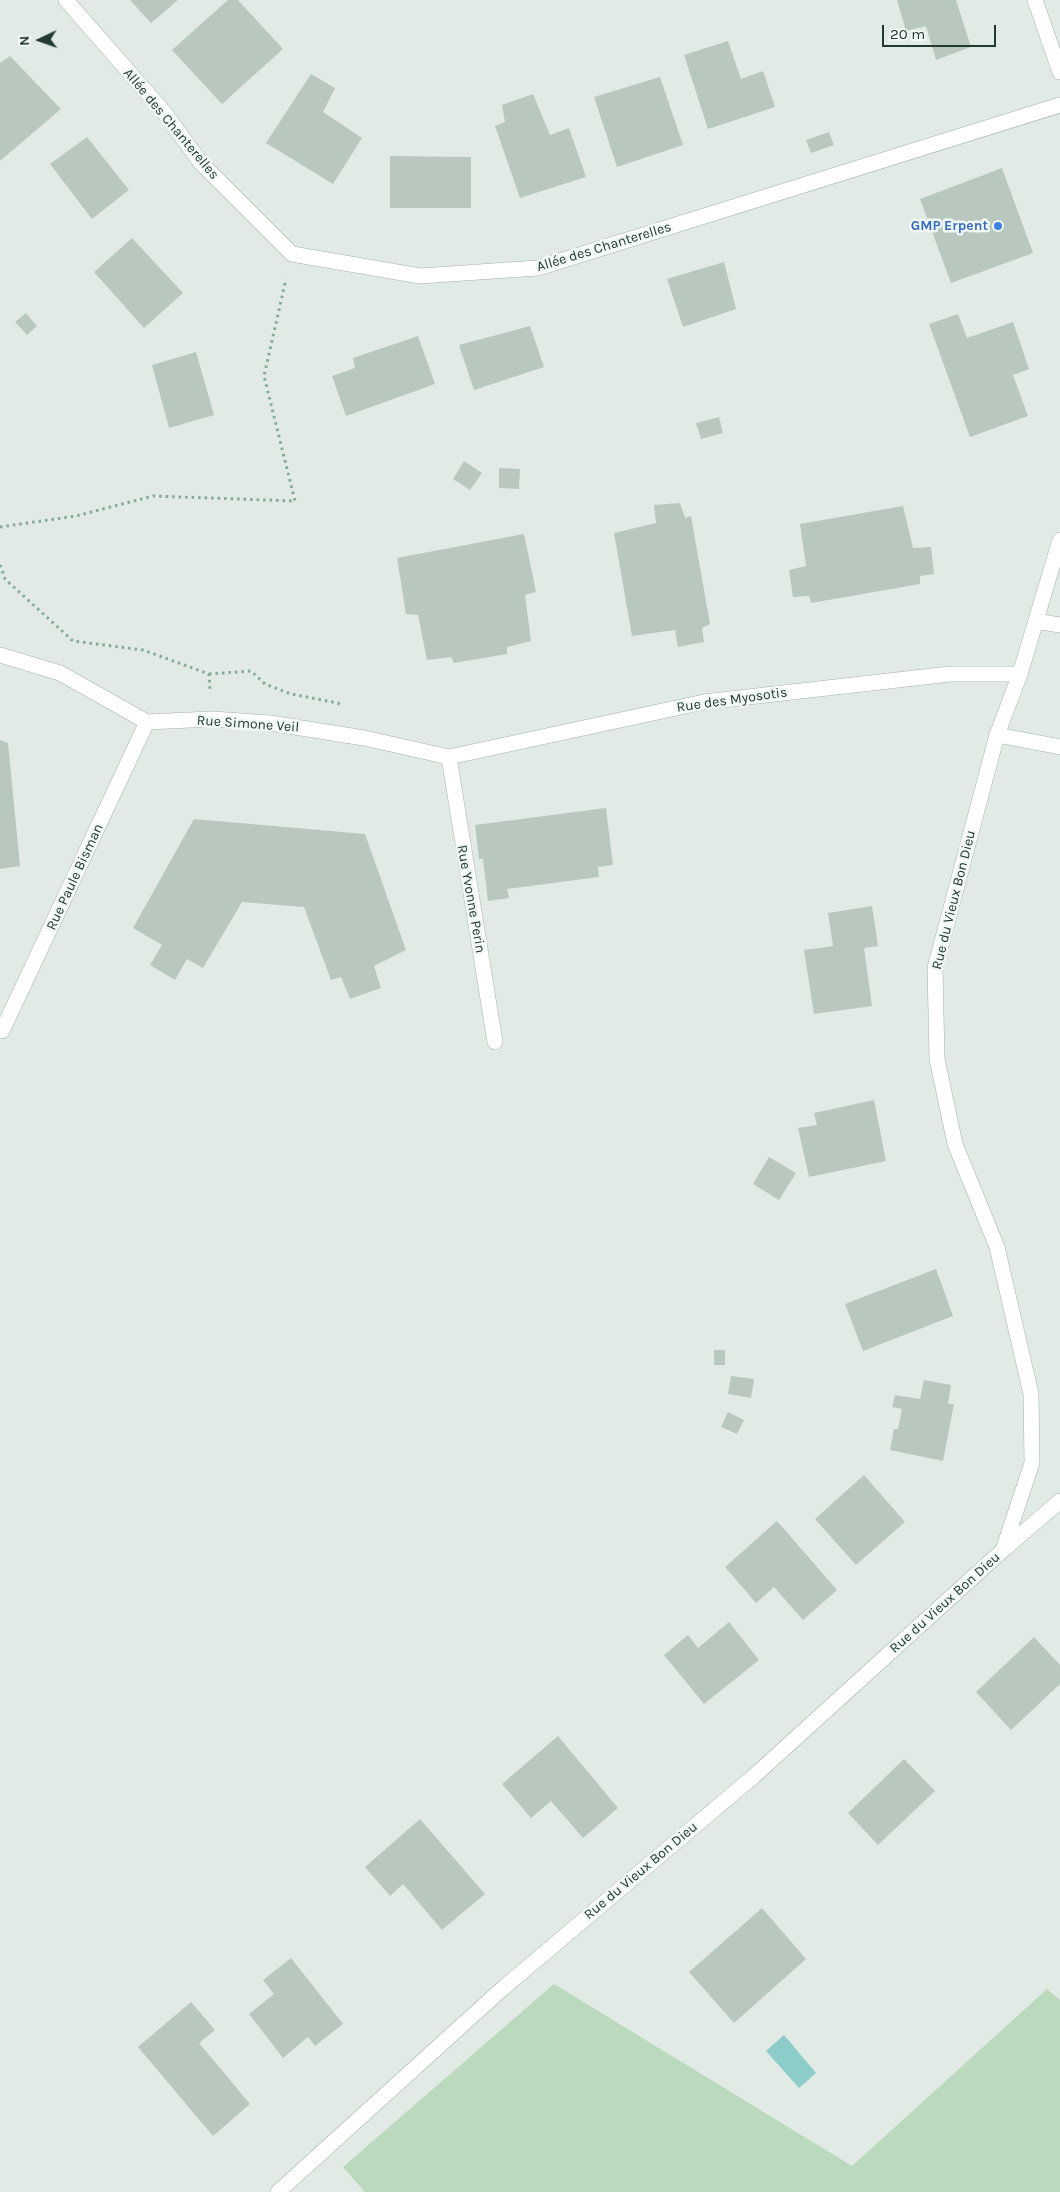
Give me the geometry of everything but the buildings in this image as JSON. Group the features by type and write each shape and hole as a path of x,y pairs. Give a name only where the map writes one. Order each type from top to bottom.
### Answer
{"street":[{"name":"Allée des Chanterelles","path":"66,0 164,112 200,163 292,254 420,276 538,268 1060,105"},
{"path":"1035,0 1060,72"},
{"path":"1060,540 1036,621 1060,625"},
{"name":"Rue du Vieux Bon Dieu","path":"278,2192 502,1989 754,1776 1003,1550 1032,1463 1031,1394 997,1247 955,1144 937,1059 935,968 997,735 1020,674 1036,621"},
{"path":"0,654 60,673 147,722"},
{"name":"Rue des Myosotis","path":"448,757 704,702 950,674 1020,674"},
{"name":"Rue Simone Veil","path":"147,722 212,719 270,723 364,738 448,757"},
{"name":"Rue Paule Bisman","path":"2,1031 147,722"},
{"path":"997,735 1060,747"},
{"name":"Rue Yvonne Perin","path":"448,757 495,1042"},
{"path":"1003,1550 1060,1502"}],"path":[{"path":"0,527 76,516 153,496 295,502 264,376 292,254"},
{"path":"0,565 5,579"},
{"path":"0,576 73,642 143,650 209,674 251,671 265,684 290,694 338,702 364,738"},
{"path":"209,674 212,719"}],"green space":[{"path":"554,1984 852,2166 1047,1989 1060,2000 1060,2192 365,2192 343,2167"}],"water":[{"path":"784,2035 816,2073 799,2088 766,2051"}],"place":[{"name":"GMP Erpent","path":"998,226"}]}
